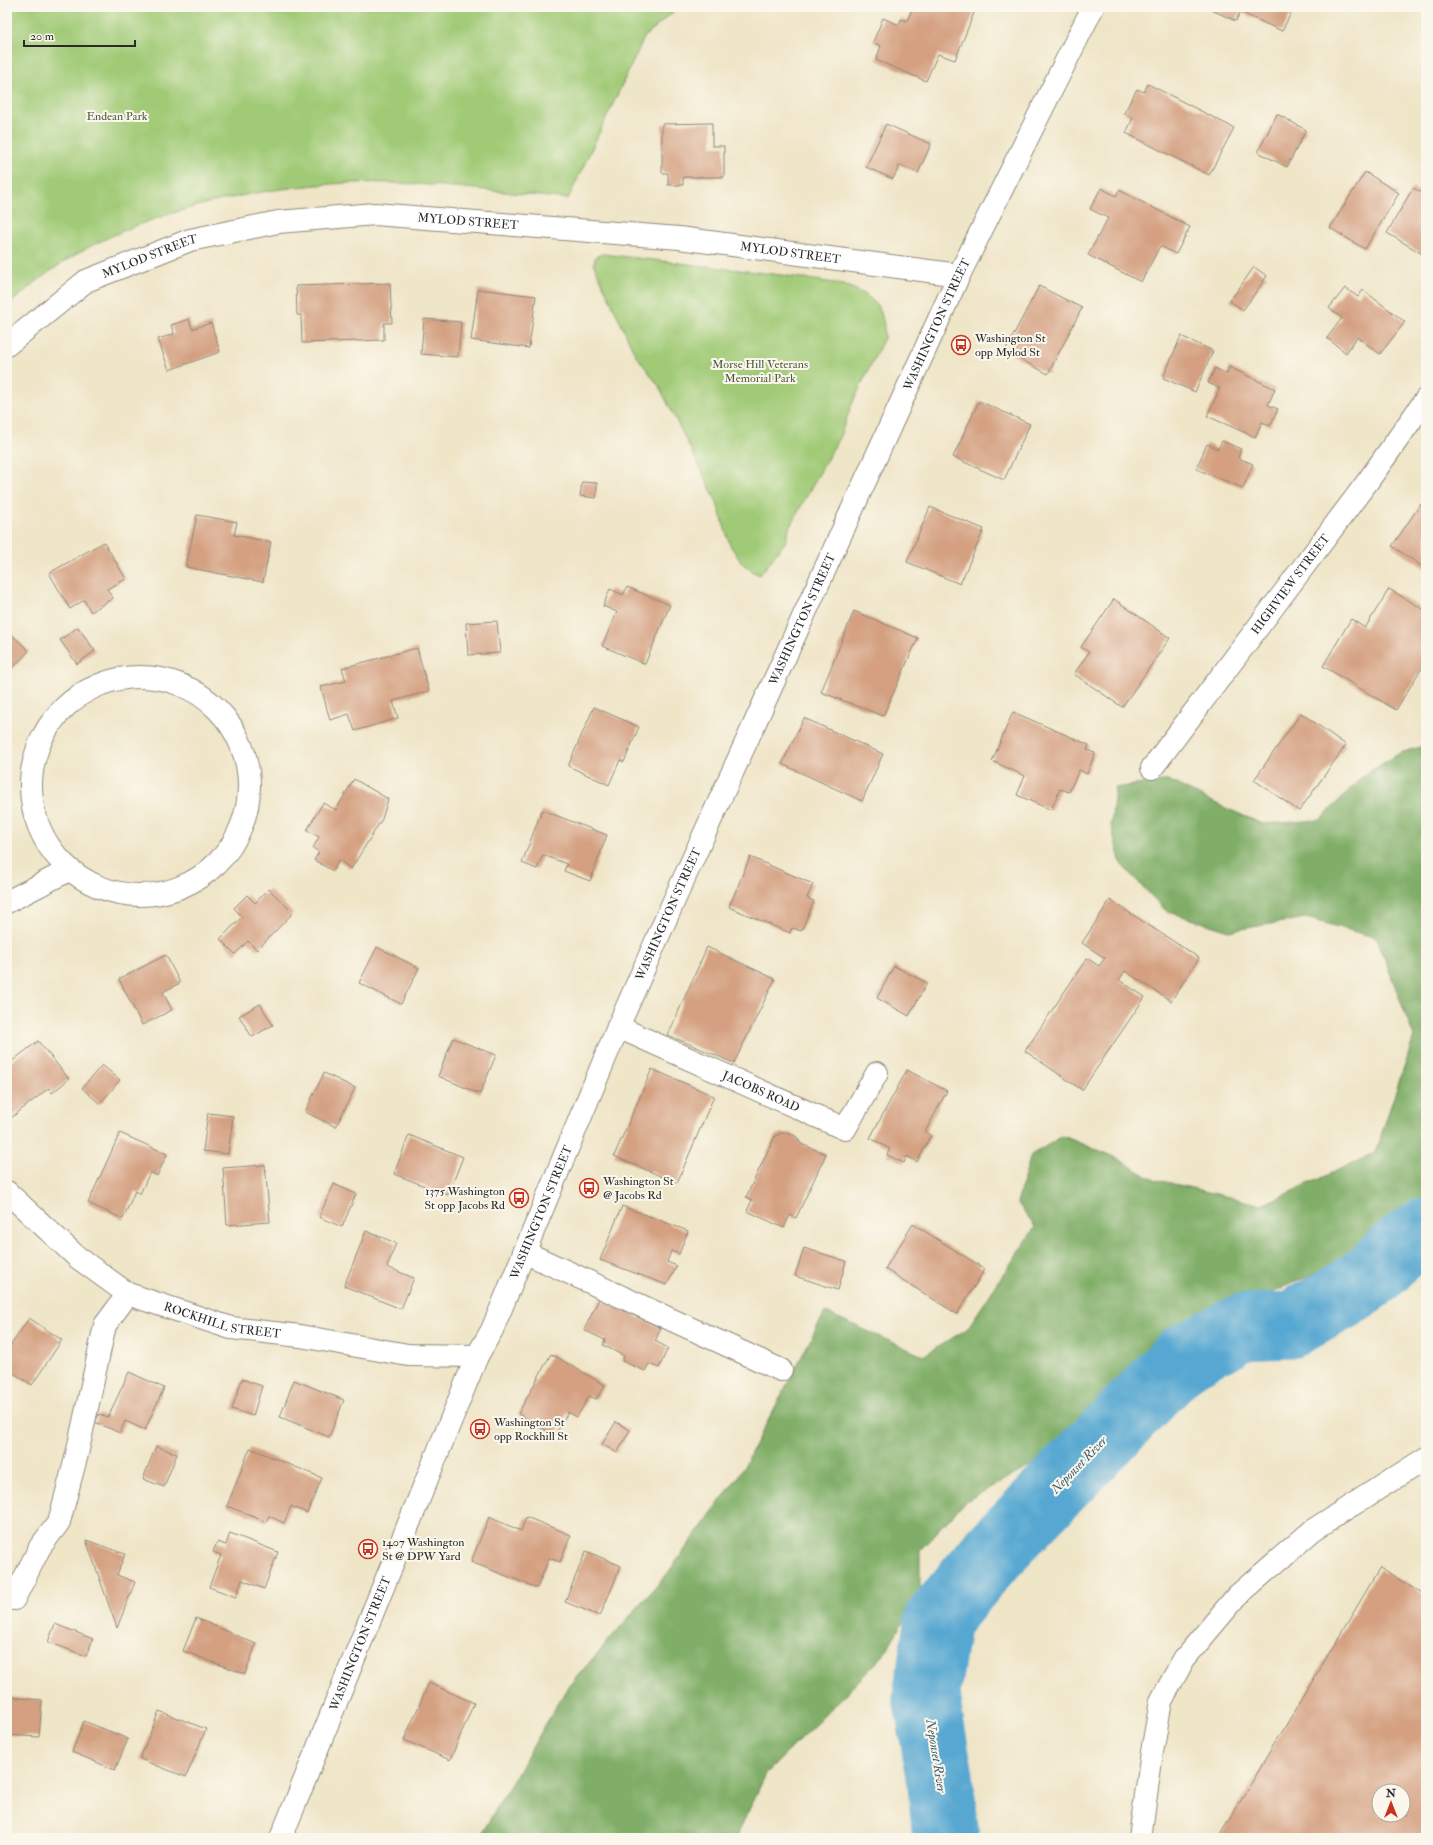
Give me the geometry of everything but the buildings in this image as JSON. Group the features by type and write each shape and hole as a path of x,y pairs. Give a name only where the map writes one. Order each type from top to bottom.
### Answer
{"street":[{"name":"WASHINGTON STREET","path":"281,1838 477,1356 492,1330 618,1027 959,275 1094,7"},
{"name":"MYLOD STREET","path":"7,345 86,281 190,240 278,222 375,214 679,238 959,275"},
{"name":"HIGHVIEW STREET","path":"1152,768 1368,481 1426,399"},
{"path":"149,677 183,685 212,703 236,733 248,769 248,806 235,842 210,871 177,889 139,896 102,889 69,870 46,844 33,812 30,778 38,744 56,714 83,692 114,679 149,677"},
{"path":"7,902 69,870"},
{"name":"JACOBS ROAD","path":"618,1027 845,1129 877,1073"},
{"name":"ROCKHILL STREET","path":"7,1192 77,1257 128,1294 230,1328 300,1336 408,1355 477,1356"},
{"path":"524,1252 781,1370"},
{"path":"14,1599 40,1547 59,1522 77,1454 105,1325 128,1294"},
{"path":"1140,1838 1152,1752 1161,1702 1184,1660 1237,1596 1313,1530 1426,1458"}],"green space":[{"name":"Endean Park","path":"7,7 679,7 645,36 568,199 393,183 313,185 229,198 187,209 147,222 109,237 57,266 7,306"},
{"name":"Morse Hill Veterans Memorial Park","path":"603,254 781,275 835,283 850,287 866,295 876,304 881,313 884,325 884,338 852,404 840,436 789,528 786,541 760,575 753,572 742,563 730,545 716,500 659,386 635,354 594,265 595,257"},
{"path":"1426,745 1426,1209 1320,1271 1203,1322 1126,1380 1038,1462 966,1501 920,1550 920,1593 883,1656 766,1774 738,1833 738,1838 479,1838 567,1688 667,1574 740,1474 825,1312 923,1356 967,1329 1035,1227 1017,1202 1031,1155 1063,1136 1119,1159 1150,1178 1262,1205 1375,1153 1414,1037 1377,938 1306,918 1229,931 1166,911 1121,864 1111,825 1115,788 1168,780 1221,806 1263,824 1320,820 1365,774 1400,753"}],"waterway":[{"name":"Neponset River","path":"946,1838 940,1776 926,1697 938,1619 992,1554 1184,1357 1243,1327 1290,1325 1339,1298 1373,1275 1399,1249 1426,1231"}],"place":[{"name":"Washington St opp Mylod St","path":"961,345"},
{"name":"Washington St @ Jacobs Rd","path":"589,1188"},
{"name":"1375 Washington St opp Jacobs Rd","path":"519,1198"},
{"name":"Washington St opp Rockhill St","path":"480,1429"},
{"name":"1407 Washington St @ DPW Yard","path":"368,1549"}]}
